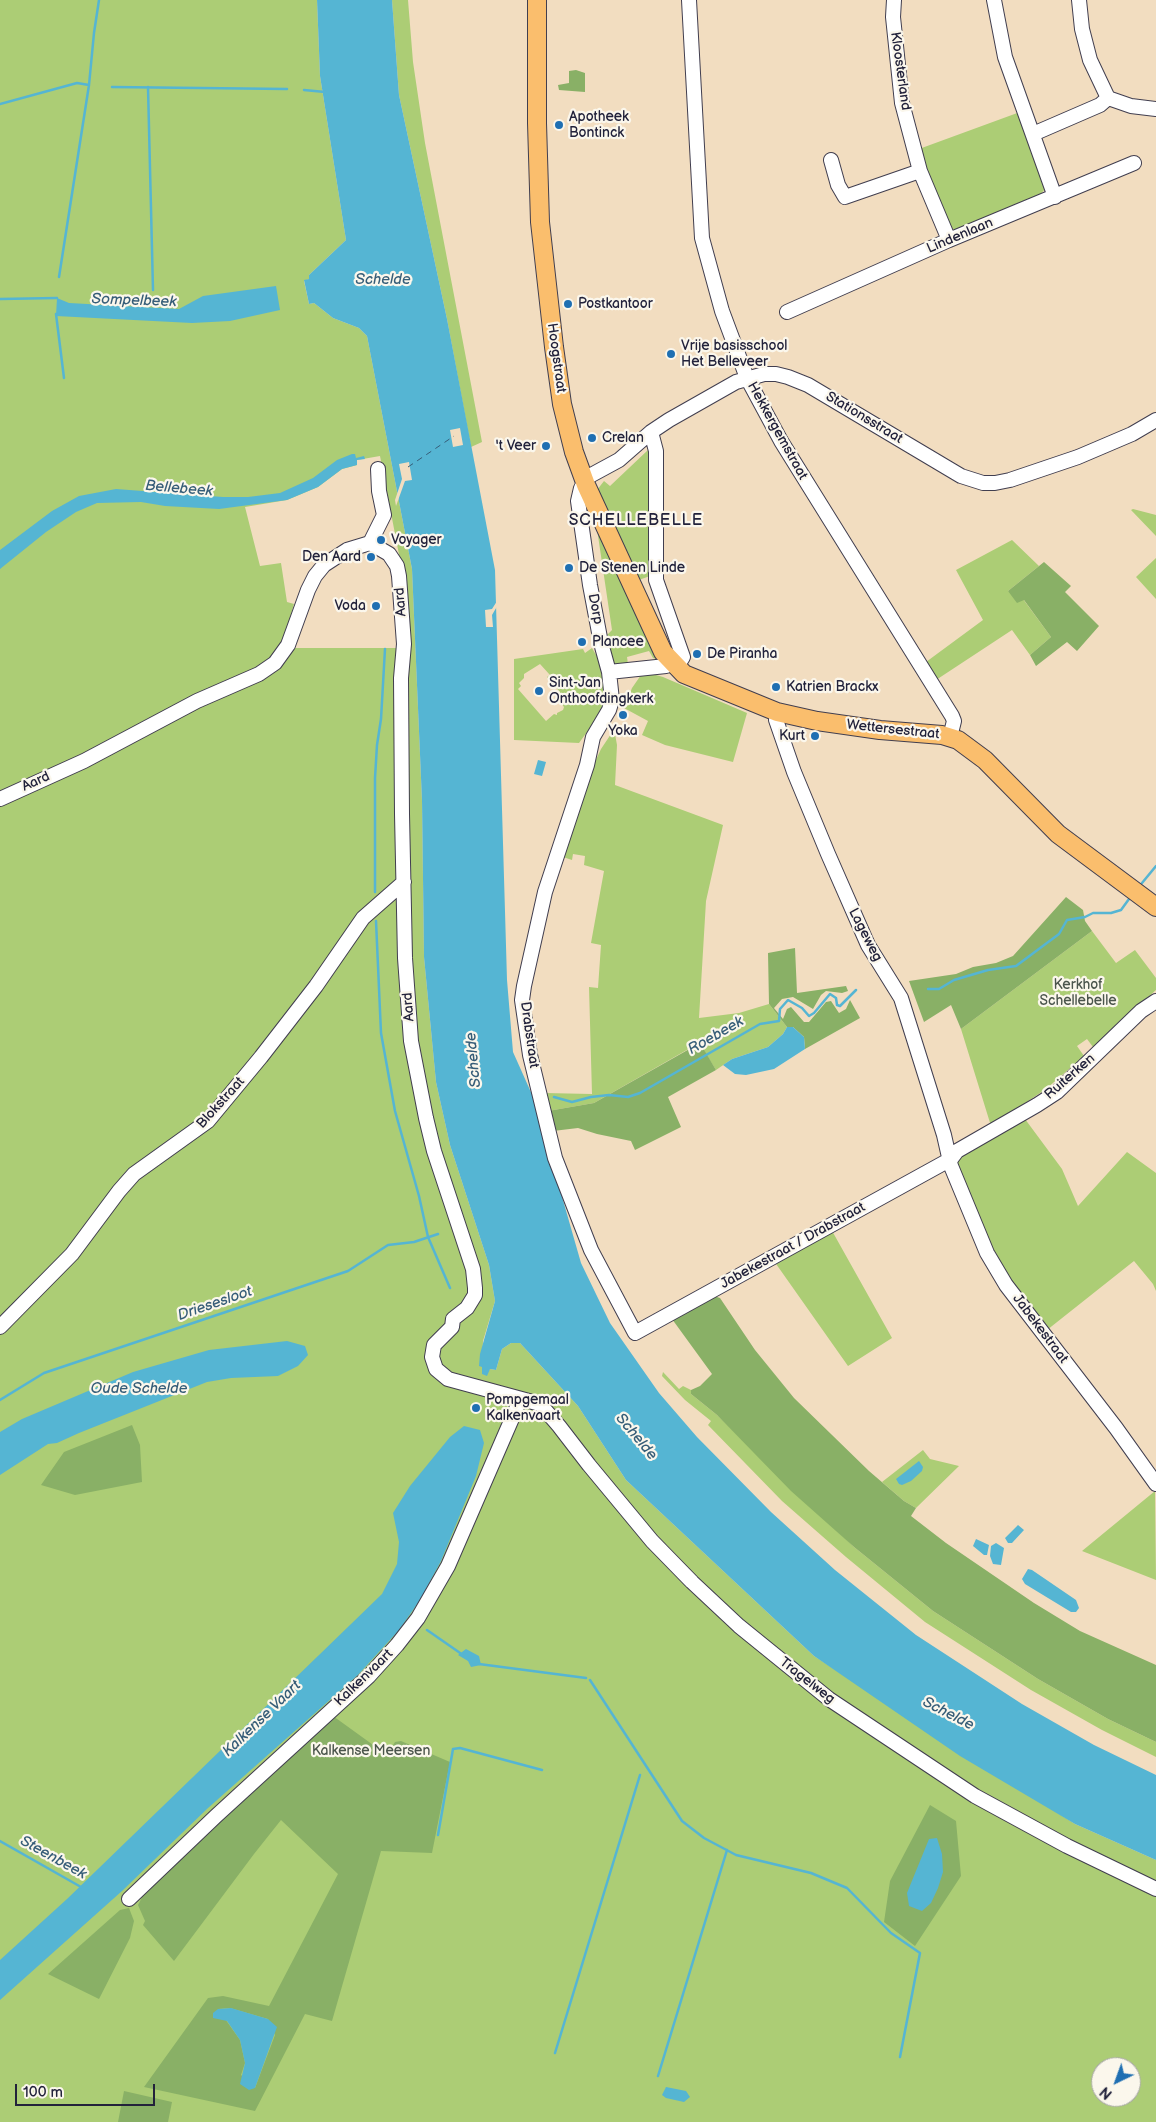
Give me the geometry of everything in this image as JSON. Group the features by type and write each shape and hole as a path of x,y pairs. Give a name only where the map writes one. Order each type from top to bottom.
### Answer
{"main road":[{"name":"Hoogstraat","path":"537,0 537,123 540,222 562,404 574,452 585,482 653,635 673,665 695,680"},
{"name":"Wettersestraat","path":"695,680 777,712 812,720 863,728 932,733 950,737 964,744 985,760 1058,834 1156,907"}],"street":[{"name":"Hekkergemstraat","path":"690,0 702,238 722,311 748,378 787,451 952,716 954,722 950,737"},
{"name":"Kloosterland","path":"894,0 893,17 902,103 920,170 949,240"},
{"path":"994,0 1005,57 1055,197"},
{"path":"1079,0 1082,29 1090,60 1108,98 1131,106 1155,107"},
{"path":"1033,134 1100,105 1108,98"},
{"path":"831,160 838,186 845,197 920,170"},
{"name":"Lindenlaan","path":"787,312 949,240 1134,163"},
{"name":"Stationsstraat","path":"585,482 619,460 651,432 736,382 748,378 776,374 795,380 829,396 961,476 983,483 1010,480 1078,457 1132,434 1156,420"},
{"path":"609,672 673,665 683,657 656,580 656,451 651,432"},
{"path":"370,543 384,515 379,491 378,470"},
{"name":"Dorp","path":"585,482 581,488 578,501 590,585 601,643 609,672"},
{"name":"Aard","path":"0,799 84,761 197,701 259,674 275,663 288,645 308,590 315,576 324,566 342,553 370,543 390,554 397,566 399,576 404,644 401,684 408,1004 416,1069 434,1151 473,1269 475,1281 475,1295 467,1308 453,1319 452,1327 434,1345 432,1351 433,1363 436,1369 448,1379 518,1400"},
{"path":"633,588 656,580"},
{"name":"Drabstraat","path":"609,672 612,700 609,710 593,737 587,765 547,884 522,1000 532,1064 555,1158 591,1250 635,1333"},
{"name":"Lageweg","path":"777,712 776,720 817,829 861,930 900,998 912,1030 951,1159"},
{"name":"Blokstraat","path":"0,1327 72,1254 134,1174 208,1120 261,1057 310,994 363,918 404,882"},
{"name":"Ruiterken","path":"951,1159 957,1151 1057,1092 1142,1011 1156,1001"},
{"name":"Jabekestraat / Drabstraat","path":"635,1333 951,1159"},
{"name":"Jabekestraat","path":"951,1159 951,1166 970,1213 997,1271 1156,1484"},
{"name":"Tragelweg","path":"518,1400 531,1400 540,1404 652,1541 692,1582 740,1626 829,1699 975,1796 1067,1846 1156,1890"},
{"name":"Kalkenvaart","path":"129,1899 216,1816 369,1676 397,1646 418,1618 448,1566 517,1407 518,1400"}],"green space":[{"name":"Kalkense Meersen","path":"0,0 317,0 320,76 346,240 309,275 309,279 304,281 309,304 314,303 333,318 359,328 367,336 412,569 422,801 424,957 436,1082 450,1145 489,1265 495,1301 483,1341 482,1367 488,1370 496,1370 502,1349 511,1343 520,1343 578,1406 626,1480 814,1656 1075,1824 1156,1860 1156,2122 0,2122","holes":["380,456 401,565 401,648 286,648 283,642 294,604 287,602 281,563 260,566 245,507 287,500 318,487 342,469 357,465 357,460"]},
{"path":"392,0 408,0 413,62 425,143 482,442 471,447 447,319 399,95"},
{"path":"576,70 585,73 585,92 559,90 558,85 569,83 569,71"},
{"path":"1020,112 1045,189 1039,196 961,230 952,229 947,223 919,149"},
{"path":"648,450 651,453 650,576 636,581 597,490 604,481 610,486"},
{"path":"1131,510 1156,515 1156,536"},
{"path":"597,529 658,657 656,659 653,658 649,651 627,657 628,664 614,667 605,637 612,630"},
{"path":"1012,540 1039,566 1008,591 1023,599 1051,637 1030,655 1012,630 936,680 926,662 983,620 956,570"},
{"path":"1156,558 1156,599 1136,577"},
{"path":"1044,562 1071,586 1065,592 1099,626 1077,651 1067,642 1036,666 1030,655 1051,637 1024,600 1017,603 1008,591"},
{"path":"592,648 599,660 606,701 603,710 579,743 514,740 514,659 583,649 585,653","holes":["540,664 550,675 547,677 560,692 558,699 564,707 557,715 554,714 546,721 518,689 521,686 519,683 524,678 524,674"]},
{"path":"641,675 663,677 747,713 733,762 665,745 642,735 648,721 624,708 632,688"},
{"path":"611,734 615,734 617,745 615,785 723,825 706,901 699,1018 739,1013 769,1004 787,1027 783,1034 768,1047 732,1059 716,1070 699,1043 594,1103 548,1111 544,1093 592,1094 589,987 598,988 601,945 591,943 604,871 584,865 585,856 573,854 572,860 560,856 587,779 601,749"},
{"path":"1066,897 1083,910 1085,921 1092,931 961,1029 951,1005 924,1022 909,981 956,974 973,967 996,963 1013,956"},
{"name":"Kerkhof Schellebelle","path":"1092,931 1116,963 1135,950 1156,978 1156,990 1093,1047 1087,1039 1077,1046 1084,1056 1046,1089 991,1126 961,1029"},
{"path":"795,948 797,993 846,986 848,991 842,993 826,991 821,995 813,1009 793,997 782,999 774,1008 783,1019 787,1009 791,1007 804,1022 809,1022 826,1002 831,1001 839,1013 846,1009 850,1000 860,1018 805,1049 804,1037 793,1027 787,1027 769,1004 768,953"},
{"path":"700,1043 716,1070 668,1097 681,1127 635,1150 631,1141 578,1128 553,1131 548,1111 594,1103"},
{"path":"1025,1119 1062,1169 1078,1206 1127,1152 1156,1173 1156,1291 1153,1284 1134,1261 1047,1330 1014,1286 991,1250 955,1160"},
{"path":"831,1229 892,1338 848,1366 774,1261"},
{"path":"714,1296 720,1298 755,1350 794,1398 869,1471 904,1501 916,1508 911,1516 946,1543 1034,1603 1080,1631 1156,1665 1156,1742 1108,1719 1038,1679 933,1611 854,1547 791,1491 717,1415 691,1394 691,1390 700,1386 712,1374 672,1319"},
{"path":"663,1372 679,1389 683,1386 691,1390 691,1394 717,1415 854,1547 933,1611 1038,1679 1108,1719 1156,1742 1156,1757 1102,1730 1031,1690 925,1622 782,1501 708,1425 711,1421 685,1400 662,1376"},
{"path":"132,1425 140,1445 142,1482 75,1495 41,1485 64,1452"},
{"path":"923,1450 930,1459 959,1466 916,1508 904,1501 882,1482"},
{"path":"1155,1491 1156,1580 1082,1551"},
{"path":"333,1716 387,1755 395,1742 401,1741 450,1762 432,1853 381,1851 332,2021 305,2014 255,2111 144,2087 208,1998 223,1996 269,2006 338,1874 281,1820 174,1961 143,1925 145,1921 138,1905 148,1886","holes":["230,2008 268,2019 275,2035 255,2088 241,2075 245,2063 240,2040 218,2009"]},
{"path":"930,1805 956,1821 961,1876 915,1946 884,1922 890,1881"},
{"path":"129,1908 134,1921 130,1938 99,1999 48,1974 120,1910"},
{"path":"124,2091 172,2102 168,2122 118,2122"}],"water":[{"name":"Schelde","path":"317,0 392,0 399,95 447,319 495,570 507,980 513,1052 534,1099 581,1263 610,1323 659,1393 697,1437 771,1512 835,1570 916,1635 1022,1704 1094,1745 1156,1775 1156,1860 1075,1824 960,1756 814,1656 626,1480 578,1406 520,1343 511,1343 502,1349 496,1370 490,1369 487,1376 482,1374 482,1367 479,1366 480,1354 495,1301 489,1265 450,1145 436,1082 424,957 422,801 412,569 367,336 359,328 333,318 314,303 309,304 304,280 309,279 309,275 346,240 320,76"},
{"path":"276,286 280,310 230,321 192,323 56,316 57,298 69,303 179,309 203,296"},
{"path":"355,454 356,458 364,456 365,459 357,460 357,465 342,469 318,487 287,500 219,509 165,506 141,502 97,503 76,512 46,532 0,569 0,550 52,511 79,496 116,489 223,497 248,497 280,493 313,478 337,460"},
{"path":"538,760 546,762 542,776 534,774"},
{"path":"787,1027 793,1027 804,1037 805,1049 774,1069 746,1075 735,1074 723,1065 732,1059 768,1047 783,1034"},
{"name":"Oude Schelde","path":"287,1341 305,1346 308,1355 298,1366 278,1376 231,1378 207,1382 57,1443 48,1444 0,1475 0,1432 22,1419 133,1372 209,1350"},
{"name":"Kalkense Vaart","path":"464,1426 480,1430 484,1443 476,1476 441,1561 420,1600 399,1630 358,1675 208,1808 122,1891 0,2000 0,1960 67,1899 382,1594 397,1564 399,1542 393,1513 410,1486 450,1437"},
{"path":"919,1461 923,1467 922,1471 911,1481 902,1485 899,1484 896,1479"},
{"path":"1018,1525 1024,1530 1012,1543 1008,1543 1005,1538"},
{"path":"976,1539 989,1545 987,1555 984,1555 973,1546"},
{"path":"996,1543 1004,1548 1001,1565 993,1564 990,1556 991,1546"},
{"path":"1028,1569 1076,1600 1079,1608 1076,1612 1071,1612 1025,1584 1022,1579"},
{"path":"466,1649 479,1656 481,1665 471,1667 468,1661 458,1655"},
{"path":"937,1838 942,1854 943,1872 931,1903 922,1911 909,1906 907,1893 929,1839"},
{"path":"231,2008 268,2019 277,2027 255,2088 249,2090 240,2084 245,2063 240,2040 227,2021 213,2018 213,2013 218,2009"},
{"path":"666,2087 686,2091 690,2097 684,2102 666,2098 662,2095"}],"pier":[{"path":"460,428 463,445 453,447 450,430"},
{"path":"409,462 412,480 405,481 396,506 395,500 402,479 399,464"},
{"path":"499,598 499,603 492,615 493,627 486,627 485,610 492,609"}],"waterway":[{"name":"Sompelbeek","path":"59,277 89,85 99,0"},
{"path":"0,104 77,83 89,85"},
{"name":"Sompelbeek","path":"112,87 287,89"},
{"path":"148,87 153,290"},
{"name":"Sompelbeek","path":"304,90 325,92"},
{"path":"0,299 57,298"},
{"name":"Sompelbeek","path":"56,314 64,378"},
{"path":"375,892 375,778 385,649"},
{"name":"Roebeek","path":"1142,883 1156,866"},
{"name":"Roebeek","path":"928,989 939,989 954,980 988,970 1016,966 1059,934 1067,920 1085,917 1093,913 1111,913 1121,910 1129,899"},
{"path":"376,921 381,1033 395,1111 419,1196 428,1237 450,1288"},
{"name":"Roebeek","path":"554,1097 572,1102 591,1097 609,1095 628,1097 640,1093 760,1024 779,1021 780,1009 788,1000 802,1008 809,1016 814,1013 830,994 836,998 837,1005 840,1006 856,990"},
{"name":"Driesesloot","path":"0,1400 44,1373 348,1271 388,1245 414,1242 438,1234"},
{"path":"427,1630 463,1655"},
{"path":"479,1664 586,1678"},
{"path":"590,1680 682,1821 704,1838 736,1855 811,1873 847,1888 891,1933 920,1953 900,2057"},
{"path":"438,1835 453,1749 460,1748 542,1770"},
{"path":"555,2053 640,1775"},
{"name":"Steenbeek","path":"0,1841 81,1887"},
{"path":"658,2076 727,1850"}],"ferry route":[{"path":"408,467 454,436"}],"place":[{"name":"Apotheek Bontinck","path":"559,125"},
{"name":"Postkantoor","path":"568,304"},
{"name":"Vrije basisschool Het Belleveer","path":"671,354"},
{"name":"Crelan","path":"592,438"},
{"name":"'t Veer","path":"546,446"},
{"name":"Voyager","path":"381,540"},
{"name":"Den Aard","path":"371,557"},
{"name":"De Stenen Linde","path":"569,568"},
{"name":"Voda","path":"376,606"},
{"name":"Plancee","path":"582,642"},
{"name":"De Piranha","path":"697,654"},
{"name":"Katrien Brackx","path":"776,687"},
{"name":"Sint-Jan Onthoofdingkerk","path":"539,691"},
{"name":"Yoka","path":"623,715"},
{"name":"Kurt","path":"815,736"},
{"name":"Pompgemaal Kalkenvaart","path":"476,1408"}],"district":[{"name":"SCHELLEBELLE","path":"636,521"}],"water label":[{"name":"Bellebeek","path":"179,489"}]}
